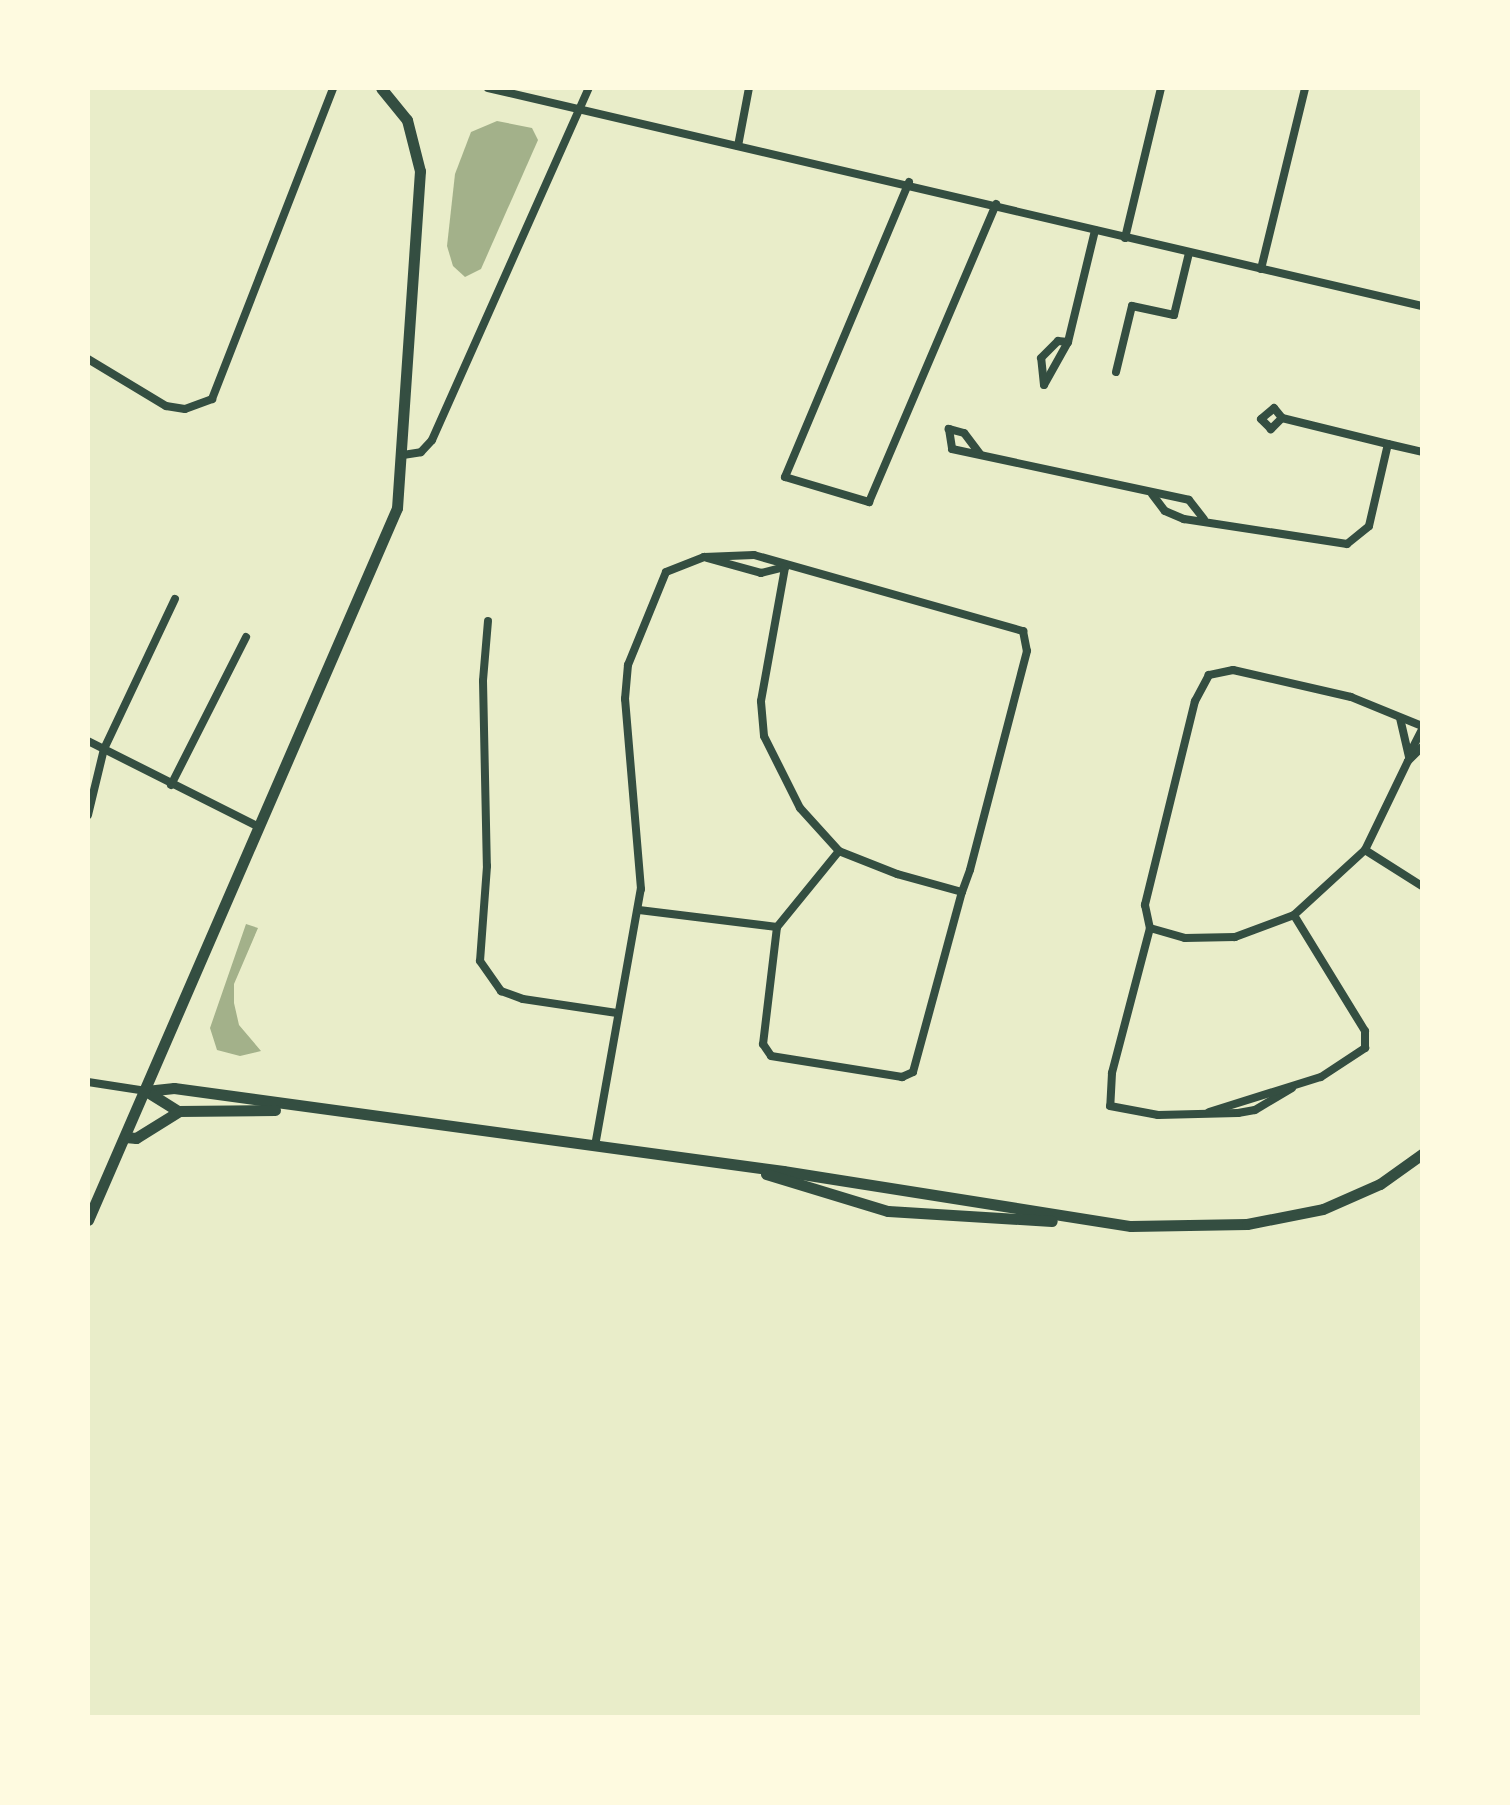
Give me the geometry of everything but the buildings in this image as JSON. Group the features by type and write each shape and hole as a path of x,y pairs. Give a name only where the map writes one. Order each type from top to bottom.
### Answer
{"main road":[{"path":"88,1220 394,522 403,455 420,171 407,120 381,88"},
{"path":"146,1090 174,1088 329,1113 594,1146 1101,1223"},
{"path":"146,1090 178,1112"},
{"path":"126,1136 136,1138 178,1112 329,1113"},
{"path":"748,1168 888,1211 1206,1226 1290,1217 1355,1197 1422,1154"}],"street":[{"path":"88,359 166,406 185,409 212,398 333,88"},
{"path":"488,88 909,182 1125,238 1422,306"},
{"path":"403,455 421,452 432,440 589,88"},
{"path":"738,146 749,88"},
{"path":"1125,238 1161,88"},
{"path":"1261,269 1306,88"},
{"path":"909,182 784,477 869,502 996,204"},
{"path":"1068,342 1058,341 1041,358 1044,385 1068,342 1095,230"},
{"path":"1116,372 1132,306 1174,315 1189,253"},
{"path":"1282,418 1422,452"},
{"path":"1152,494 1174,516 1356,542 1369,526 1388,444"},
{"path":"980,454 1189,500 1204,518"},
{"path":"594,1146 639,910 628,665 655,586 675,565 704,557 754,555 785,567 1023,630 1027,651 917,1064 902,1077 766,1052 777,927 839,851"},
{"path":"704,557 762,573 785,567"},
{"path":"785,567 762,670 764,736 800,808 839,851 962,892"},
{"path":"88,815 104,749 175,599"},
{"path":"488,621 483,681 487,866 480,961 488,978 512,995 617,1013"},
{"path":"171,785 246,638"},
{"path":"1150,928 1185,938 1235,937 1294,915 1365,850 1420,743 1422,727 1352,696 1232,670 1209,675 1195,701 1145,905 1150,928 1108,1101 1131,1113 1200,1115 1255,1110 1349,1062 1367,1042 1294,915"},
{"path":"1400,718 1420,743"},
{"path":"1400,718 1408,760"},
{"path":"88,741 259,826"},
{"path":"1365,850 1422,886"},
{"path":"639,910 777,927"},
{"path":"88,1082 146,1090"},
{"path":"1200,1115 1292,1088"}],"shaded area":[{"path":"497,121 532,128 538,140 481,269 465,277 453,266 447,246 455,174 471,132"},
{"path":"246,924 258,928 234,984 234,1003 239,1025 261,1051 240,1056 217,1050 210,1028"}]}
